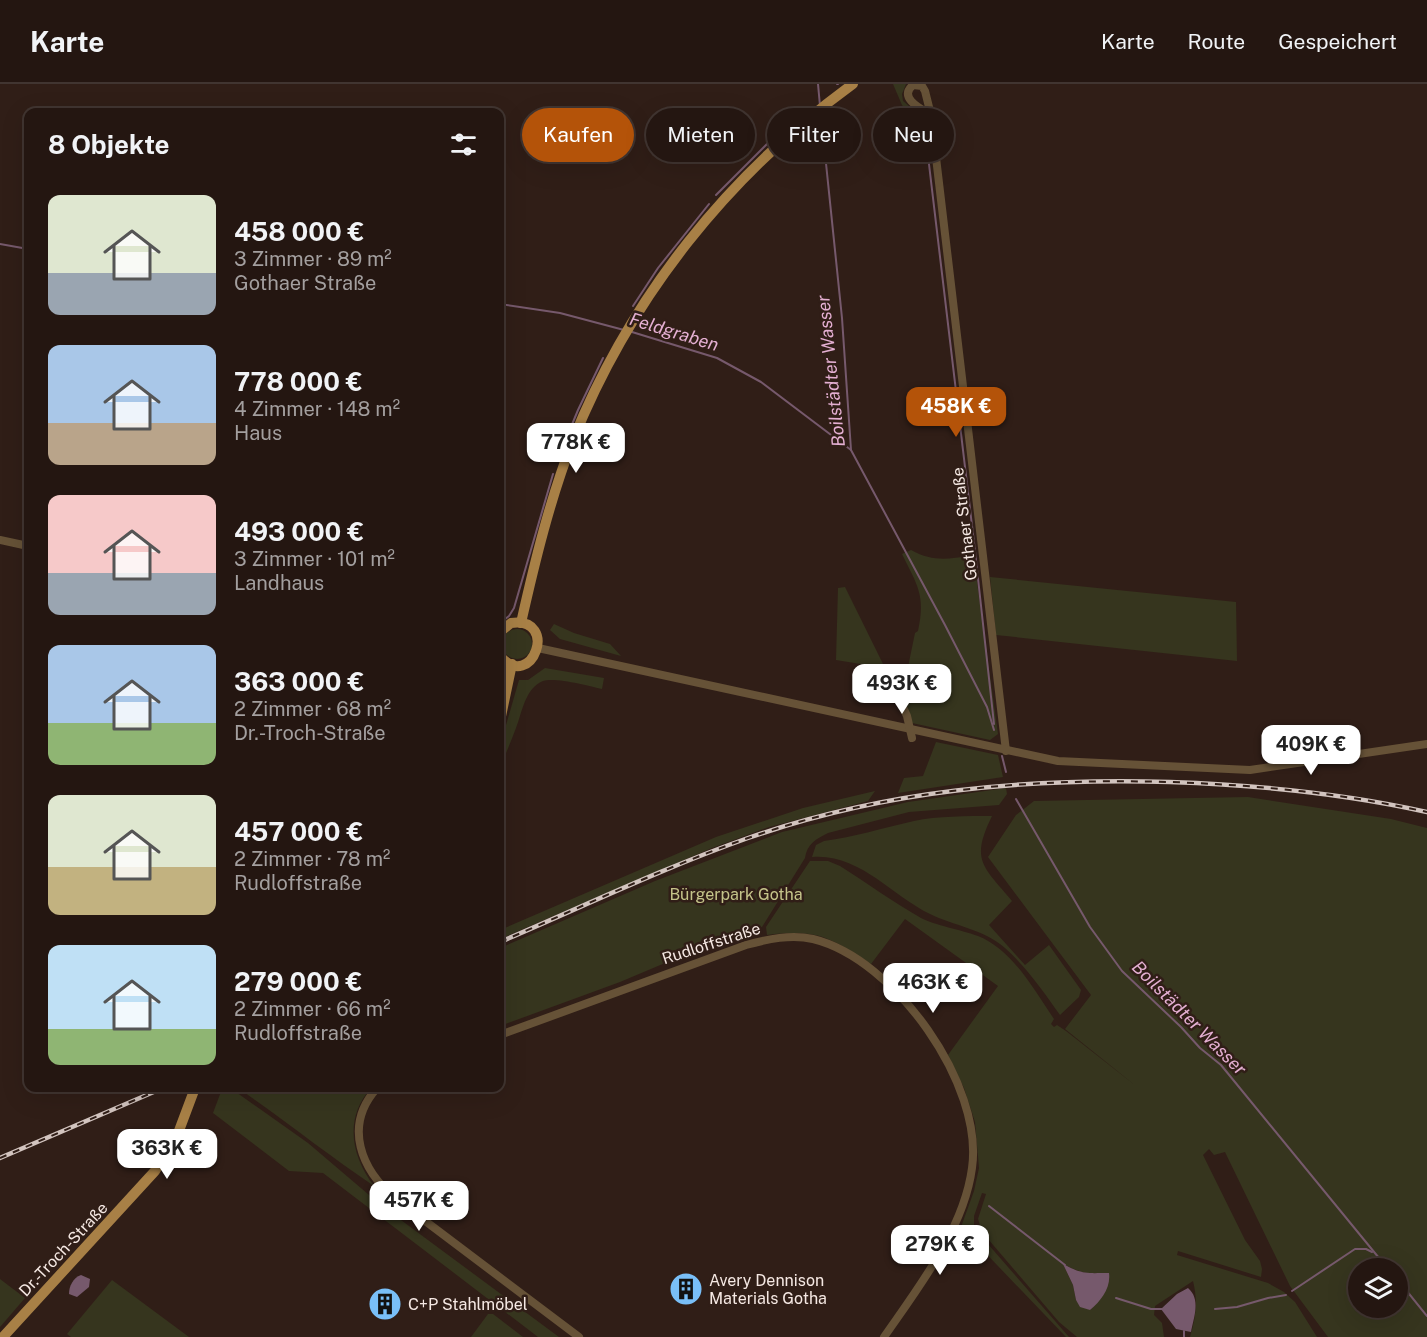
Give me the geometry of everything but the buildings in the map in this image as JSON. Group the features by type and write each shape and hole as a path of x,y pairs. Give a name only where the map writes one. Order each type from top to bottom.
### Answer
{"main road":[{"path":"521,623 537,555 563,467 594,393 633,320 675,258 718,205 771,151 814,113 853,84"},
{"path":"504,628 508,624 521,623 529,626 535,632 538,640 538,648 528,662 520,665 512,664 504,659"},
{"path":"504,702 512,664"},
{"name":"Dr.-Troch-Straße","path":"3,1337 155,1171 177,1136 194,1092"}],"street":[{"name":"Gothaer Straße","path":"937,162 1006,751"},
{"path":"0,540 24,545"},
{"path":"538,648 911,734 1058,761 1250,770 1427,744"},
{"path":"888,675 906,716 911,734"},
{"name":"Rudloffstraße","path":"504,1034 746,945 779,938 804,938 830,945 879,976 916,1015 944,1057 965,1106 973,1150 968,1191 960,1213 935,1260 884,1337"},
{"path":"374,1092 364,1108 359,1127 360,1148 373,1176 396,1199 579,1337"}],"green space":[{"path":"893,84 906,84 902,94 903,101 911,108 904,108"},
{"path":"911,550 940,559 970,556 973,553 998,734 990,740 912,723 900,692 915,633 918,631 921,608 919,591 902,554"},
{"path":"990,577 1236,602 1237,661 996,635"},
{"path":"845,587 885,668 836,660 838,588"},
{"path":"554,624 610,644 621,656 560,639 550,630"},
{"path":"511,630 523,630 531,638 531,650 523,658 511,658 504,652 504,636"},
{"path":"545,668 604,678 602,689 555,680 537,684 528,695 504,757 504,732 519,680 528,680"},
{"path":"936,742 998,755 1003,777 898,793 904,778 923,776"},
{"name":"Bürgerpark Gotha","path":"1006,788 1007,794 999,805 909,812 828,833 810,846 805,858 762,927 703,947 620,982 504,1025 504,946 655,881 782,832 908,802"},
{"path":"875,791 868,801 769,827 712,848 504,937 504,928 716,837 803,808"},
{"path":"1248,797 1391,819 1427,828 1427,1337 1328,1337 1290,1286 1225,1152 1214,1155 1209,1149 1203,1155 1245,1240 1260,1261 1261,1277 1178,1251 1177,1255 1268,1283 1284,1292 1295,1302 1317,1337 1190,1337 1196,1309 1193,1281 1155,1306 1154,1315 1162,1323 1164,1337 1077,1337 1059,1322 982,1232 978,1219 986,1194 982,1193 974,1216 974,1228 1069,1337 1066,1337 974,1241 963,1234 961,1227 974,1191 979,1168 975,1122 964,1088 948,1055 998,986 905,919 871,964 844,947 822,937 799,933 767,935 766,927 810,861 828,861 840,866 921,918 990,942 1022,972 1054,1019 1051,1024 1054,1027 1057,1025 1066,1031 1136,1086 1065,1029 1091,995 988,857 1016,815 1034,801","holes":["1063,1264 1073,1269 1102,1273 1104,1294 1090,1310 1076,1300 1073,1285"]},
{"path":"992,816 982,843 983,862 987,871 1012,901 989,925 1025,965 1049,945 1081,990 1079,997 1060,1015 1028,972 1005,948 988,936 930,914 860,868 829,858 812,857 816,845 824,841 923,819"},
{"path":"221,1092 236,1092 308,1143 382,1206 559,1337 538,1337 323,1173 289,1171 213,1113"},
{"path":"244,1092 368,1092 357,1112 354,1137 360,1162 374,1186"},
{"path":"0,1279 25,1298 0,1327"},
{"path":"112,1280 189,1337 71,1337 67,1334"},
{"path":"488,1314 493,1314 523,1337 471,1337"}],"shaded area":[{"path":"1063,1264 1086,1273 1109,1273 1104,1294 1090,1310 1080,1307"},
{"path":"81,1275 90,1279 89,1287 77,1297 69,1294 72,1283"},
{"path":"1188,1288 1192,1292 1195,1303 1191,1332 1176,1329 1161,1309 1177,1294"}],"waterway":[{"name":"Boilstädter Wasser","path":"818,84 820,106"},
{"path":"716,195 767,144"},
{"name":"Boilstädter Wasser","path":"826,162 842,318 851,450 987,707 994,730"},
{"path":"929,162 994,724"},
{"path":"633,306 658,268 709,204"},
{"name":"Feldgraben","path":"0,244 24,248"},
{"name":"Feldgraben","path":"504,305 560,313 624,330"},
{"name":"Feldgraben","path":"632,332 717,358 761,382 851,450"},
{"path":"559,456 603,358"},
{"path":"504,620 514,608 553,474"},
{"name":"Boilstädter Wasser","path":"1002,756 1006,772"},
{"name":"Boilstädter Wasser","path":"1016,799 1090,927 1122,971 1200,1048 1221,1065 1379,1258"},
{"path":"989,1206 1065,1265"},
{"path":"1292,1291 1355,1249 1366,1249 1372,1252"},
{"name":"Boilstädter Wasser","path":"1408,1292 1427,1316"},
{"path":"1215,1309 1237,1307 1286,1295"},
{"path":"1116,1298 1151,1309 1163,1309"},
{"path":"1184,1331 1184,1337"}],"railway":[{"path":"504,940 654,875 748,838 852,808 904,798 1009,785 1062,782 1170,782 1267,788 1331,795 1427,812"},
{"path":"0,1158 154,1092"}],"place":[{"name":"Avery Dennison Materials Gotha","path":"686,1289"},
{"name":"C+P Stahlmöbel","path":"385,1304"}]}
